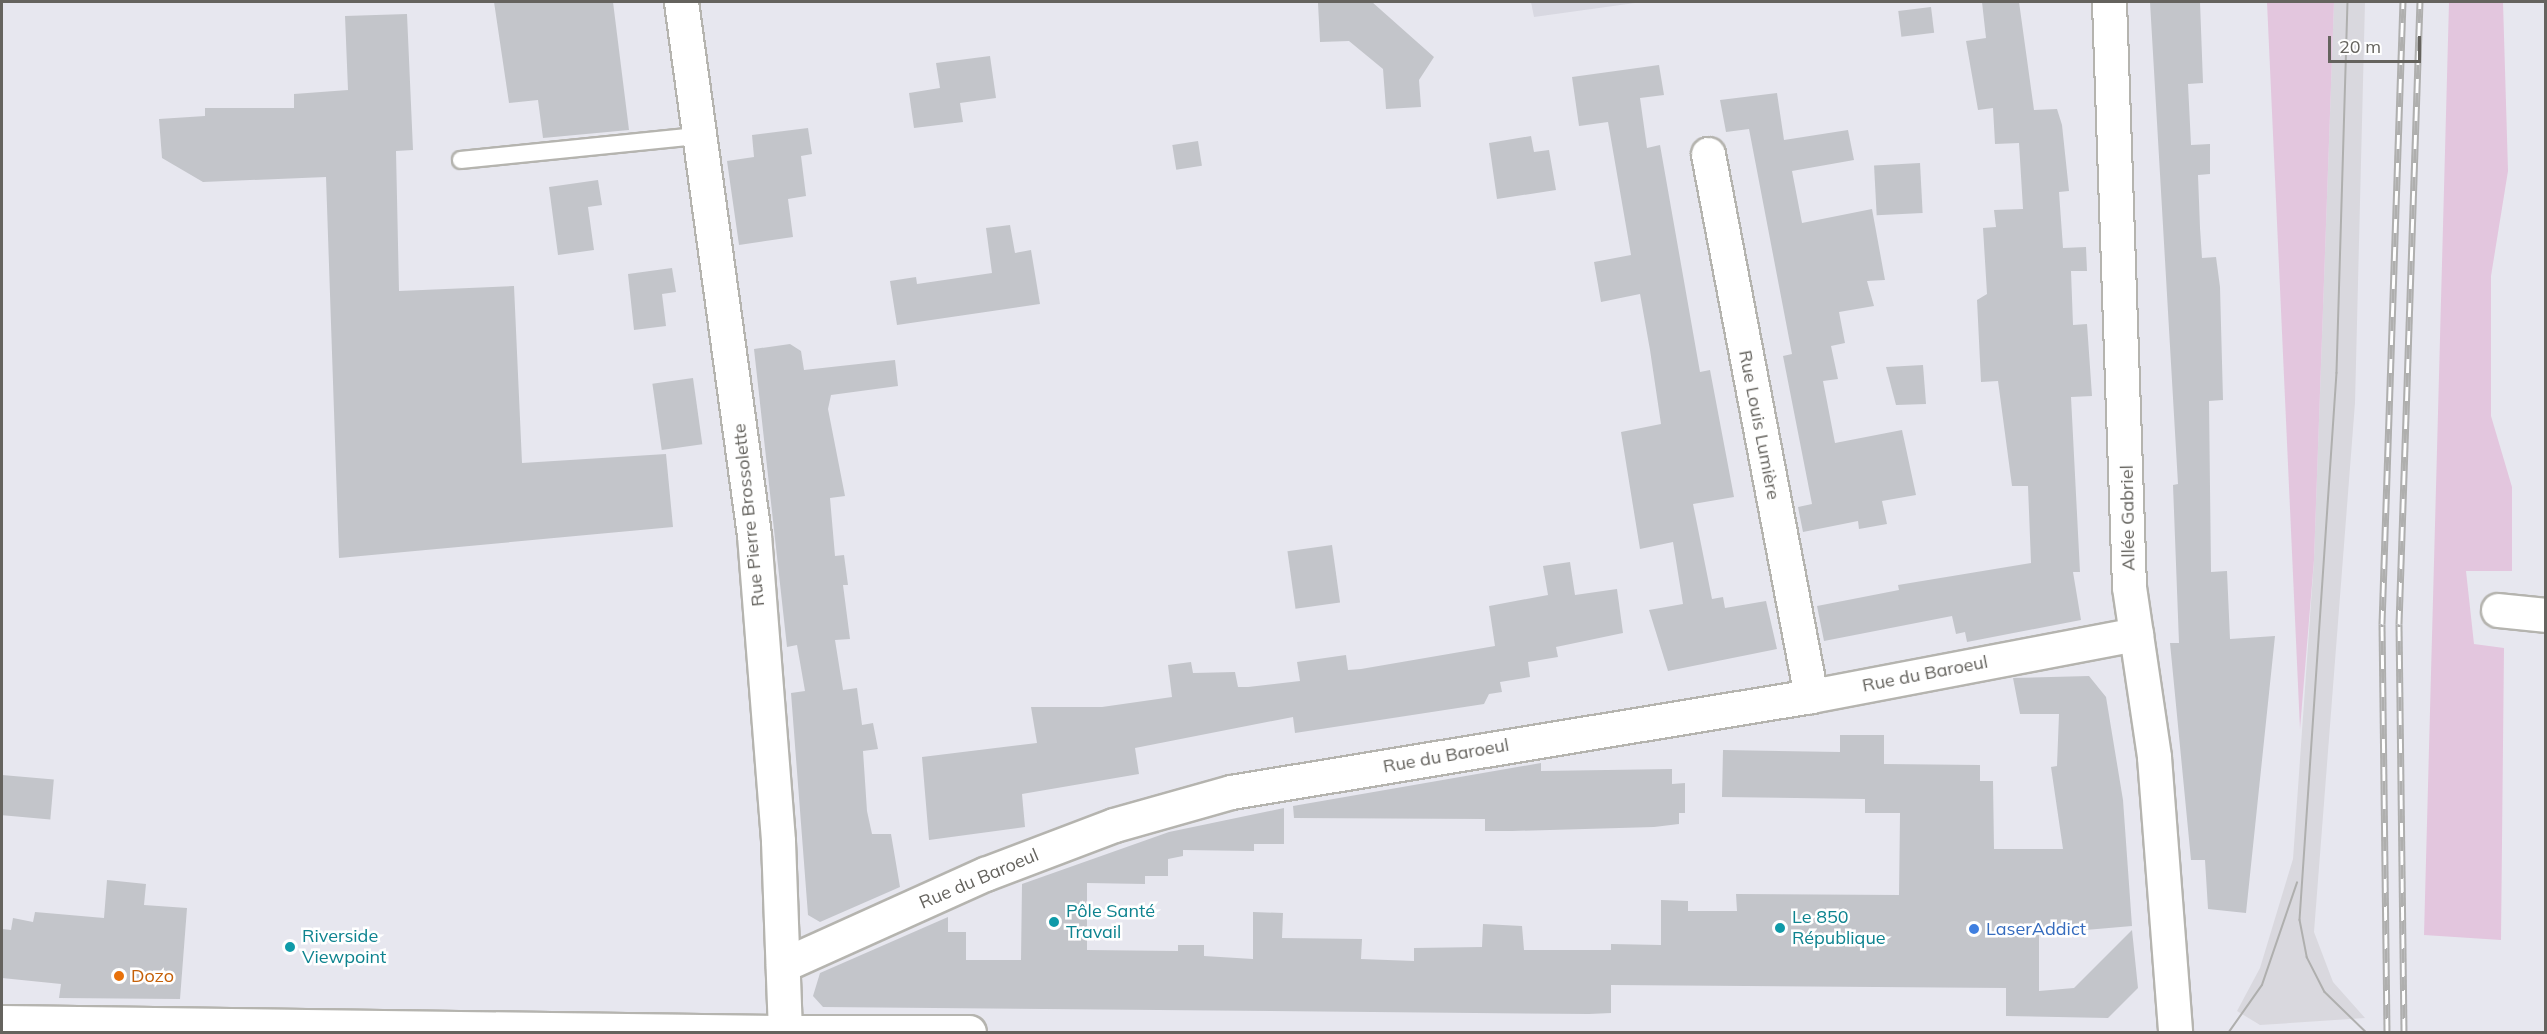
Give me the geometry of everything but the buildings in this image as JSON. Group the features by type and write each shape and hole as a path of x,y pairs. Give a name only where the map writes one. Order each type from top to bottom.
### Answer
{"street":[{"name":"Rue Pierre Brossolette","path":"681,2 754,535 783,965 785,1032"},
{"name":"Allée Gabriel","path":"2109,2 2128,564 2154,757 2175,1032"},
{"name":"Rue Louis Lumière","path":"1708,154 1811,696"},
{"path":"2498,610 2546,615"},
{"name":"Rue du Baroeul","path":"783,965 985,874 1177,805 1231,792 1811,696 2136,634"},
{"path":"2,1022 777,1032"},
{"path":"790,1032 969,1032"}],"lane":[{"path":"461,160 699,136"}],"shaded area":[{"path":"1531,2 1642,2 1534,17"},
{"path":"2267,2 2334,2 2314,560 2300,729"},
{"path":"2334,2 2365,2 2355,403 2314,932 2333,982 2365,1018 2260,1025 2237,1011 2260,968 2293,859 2314,560"},
{"path":"2449,2 2503,2 2508,171 2491,276 2491,416 2512,487 2512,571 2466,571 2474,644 2504,648 2501,940 2424,935"}],"tram line":[{"path":"2348,2 2337,373 2300,920 2307,957 2325,992 2366,1032"},
{"path":"2229,1032 2262,985 2297,883"}],"railway":[{"path":"2387,1032 2382,624 2403,2"},
{"path":"2404,1032 2399,624 2420,2"}],"place":[{"name":"Pôle Santé Travail","path":"1054,922"},
{"name":"Le 850 République","path":"1780,928"},
{"name":"LaserAddict","path":"1974,929"},
{"name":"Riverside Viewpoint","path":"290,947"},
{"name":"Dozo","path":"119,976"}]}
